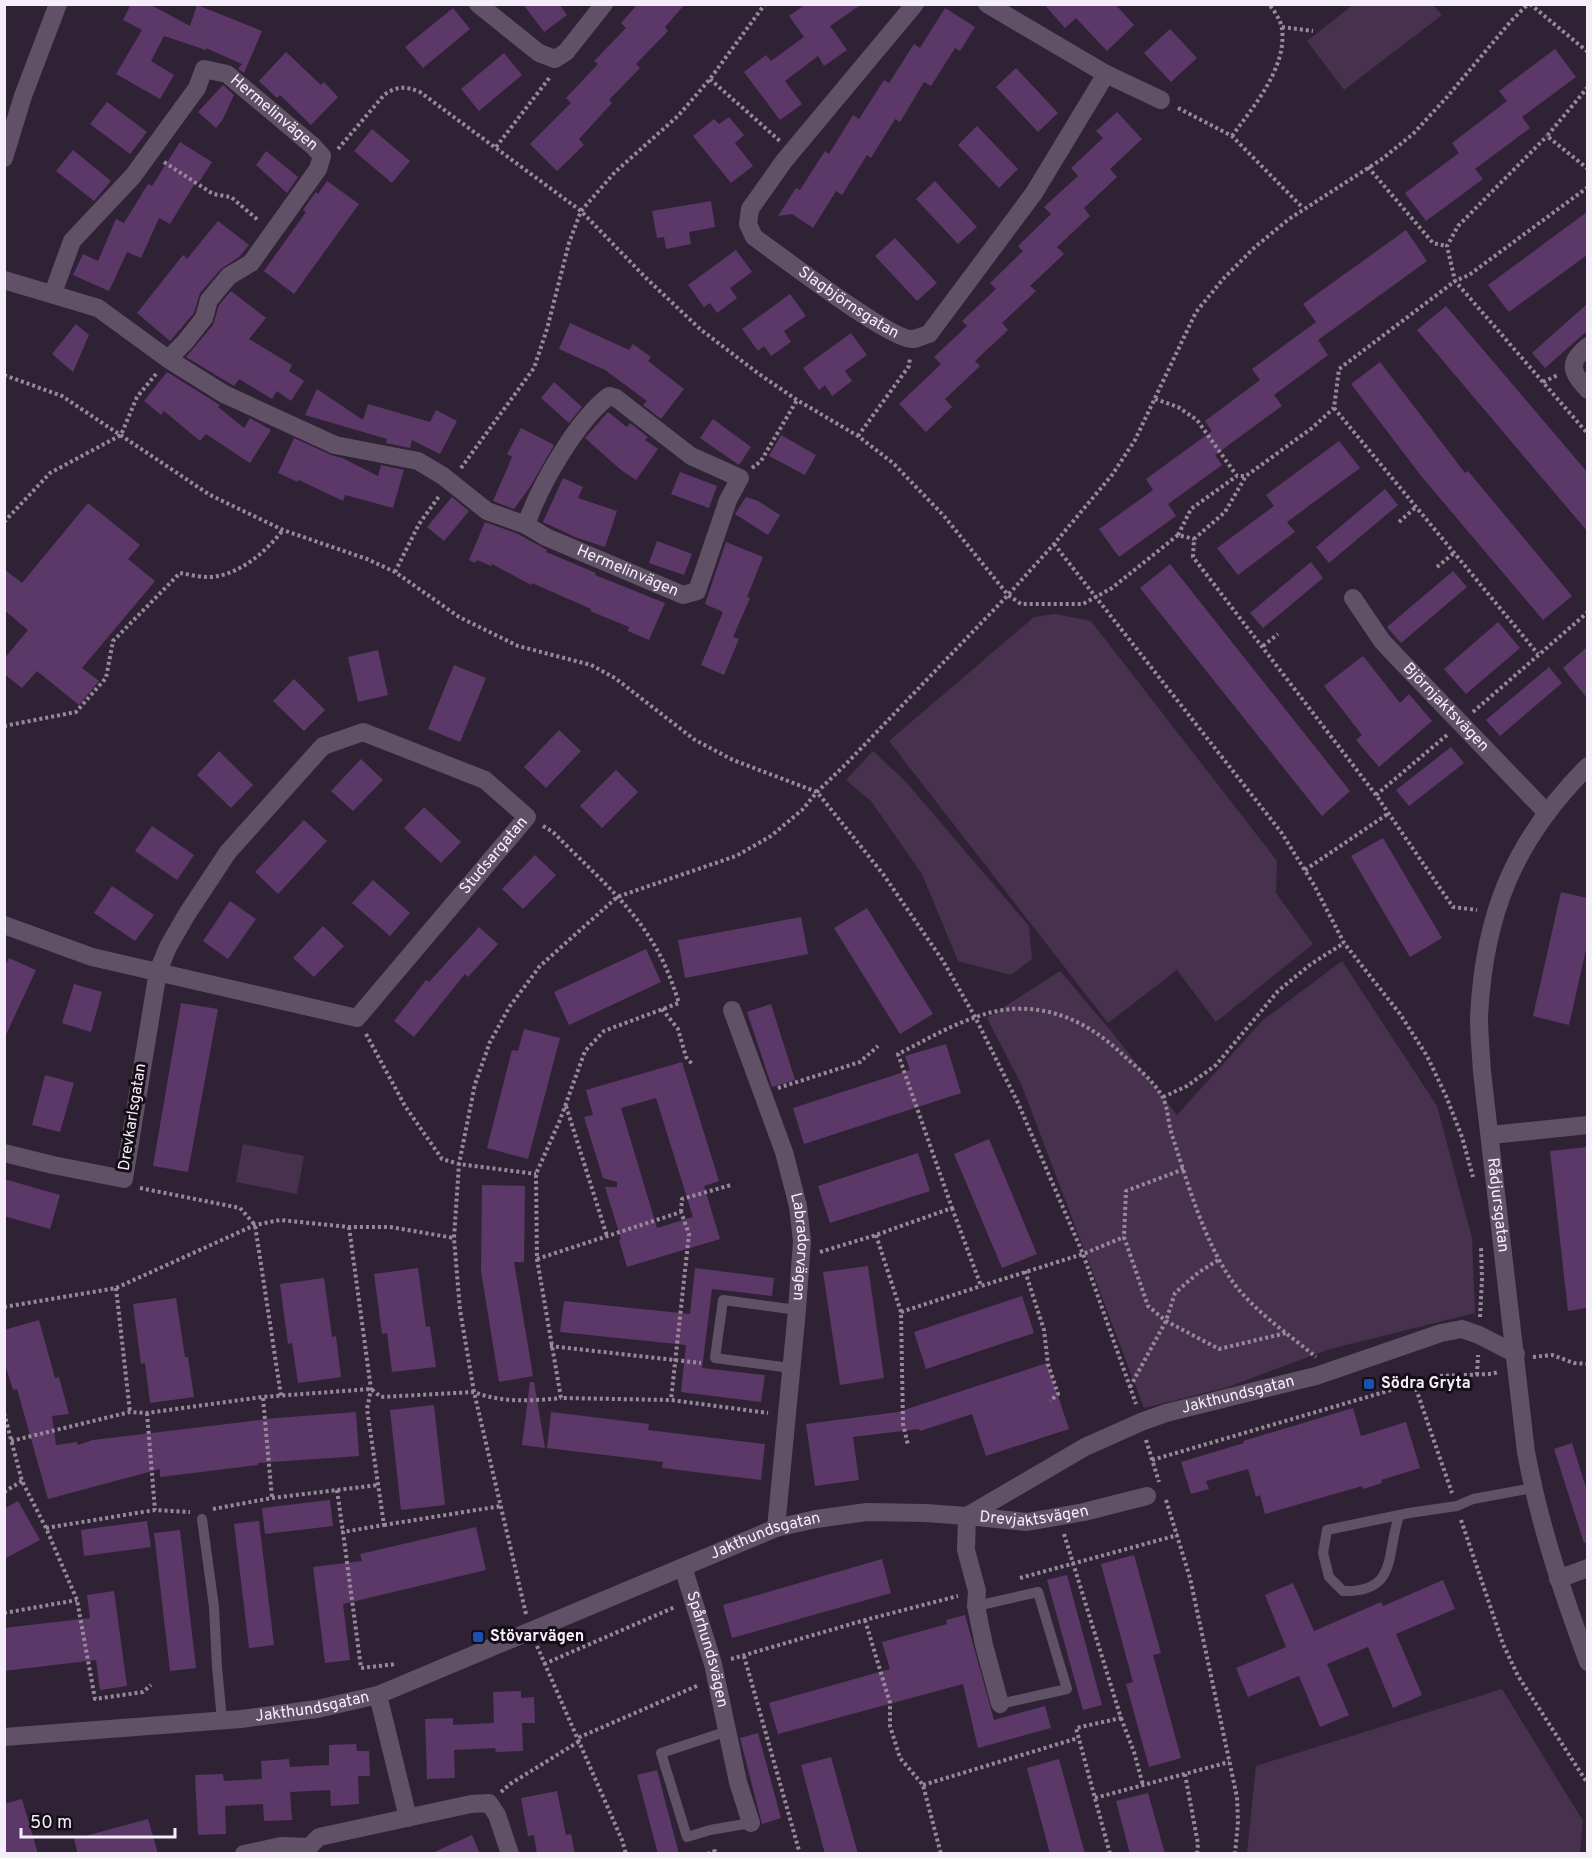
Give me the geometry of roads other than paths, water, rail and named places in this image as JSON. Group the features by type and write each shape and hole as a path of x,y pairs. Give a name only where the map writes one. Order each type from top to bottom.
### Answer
{"street":[{"path":"4,158 23,96 58,4"},
{"path":"51,26 63,4"},
{"path":"478,4 539,53 555,59 566,52 603,4"},
{"name":"Slagbjörnsgatan","path":"915,4 792,151 750,209 747,224 754,237 850,306 901,336 912,339 929,334 1034,193 1106,74"},
{"path":"987,4 1106,74 1161,100"},
{"name":"Hermelinvägen","path":"53,293 72,241 133,176 197,88 204,69 227,74 322,156 318,169 251,263 229,276 209,300 204,318 168,359"},
{"name":"Hermelinvägen","path":"4,280 98,308 168,359 224,394 335,445 418,461 486,511 526,525 546,537 683,595 697,591 728,500 740,478 691,456 616,398 609,396 598,404 575,434 533,505 526,525"},
{"path":"1587,346 1574,357 1573,367 1587,390"},
{"name":"Björnjaktsvägen","path":"1353,598 1382,640 1547,813"},
{"name":"Studsargatan","path":"363,732 485,780 527,817 357,1018 158,971 168,947 187,914 228,852 323,746 363,732"},
{"name":"Rådjursgatan","path":"1587,766 1547,813 1522,851 1508,879 1495,911 1483,963 1479,1020 1482,1072 1526,1452 1545,1539 1587,1662"},
{"path":"4,925 92,957 158,971"},
{"name":"Drevkarlsgatan","path":"4,1153 124,1179 158,971"},
{"name":"Labradorvägen","path":"732,1010 784,1152 798,1206 801,1257 776,1528"},
{"path":"1491,1135 1587,1125"},
{"name":"Jakthundsgatan","path":"4,1737 222,1720 317,1709 378,1695 776,1528 816,1519 867,1512 967,1516 1085,1447 1141,1422 1166,1413 1249,1394 1333,1371 1462,1329 1516,1354"},
{"name":"Drevjaktsvägen","path":"1000,1704 966,1550 967,1516 1028,1522 1147,1497"},
{"name":"Spårhundsvägen","path":"683,1568 715,1671 738,1782 751,1823"},
{"path":"1558,1579 1587,1568"},
{"path":"378,1695 408,1818"},
{"path":"244,1854 281,1846 308,1850 319,1837 471,1804 489,1803 497,1815 510,1854"}],"lane":[{"path":"791,1368 715,1358 723,1299 797,1310"},
{"path":"1399,1516 1393,1532 1388,1569 1382,1580 1371,1588 1343,1591 1329,1577 1323,1553 1327,1530 1399,1516 1457,1506 1473,1499 1533,1488"},
{"path":"202,1519 214,1607 222,1720"},
{"path":"977,1599 1038,1592 1066,1689 1000,1704"},
{"name":"Spårhundsvägen","path":"728,1731 661,1753 687,1837 710,1830 751,1823"}],"place":[{"name":"Södra Gryta","path":"1369,1384"},
{"name":"Stövarvägen","path":"478,1637"}]}
